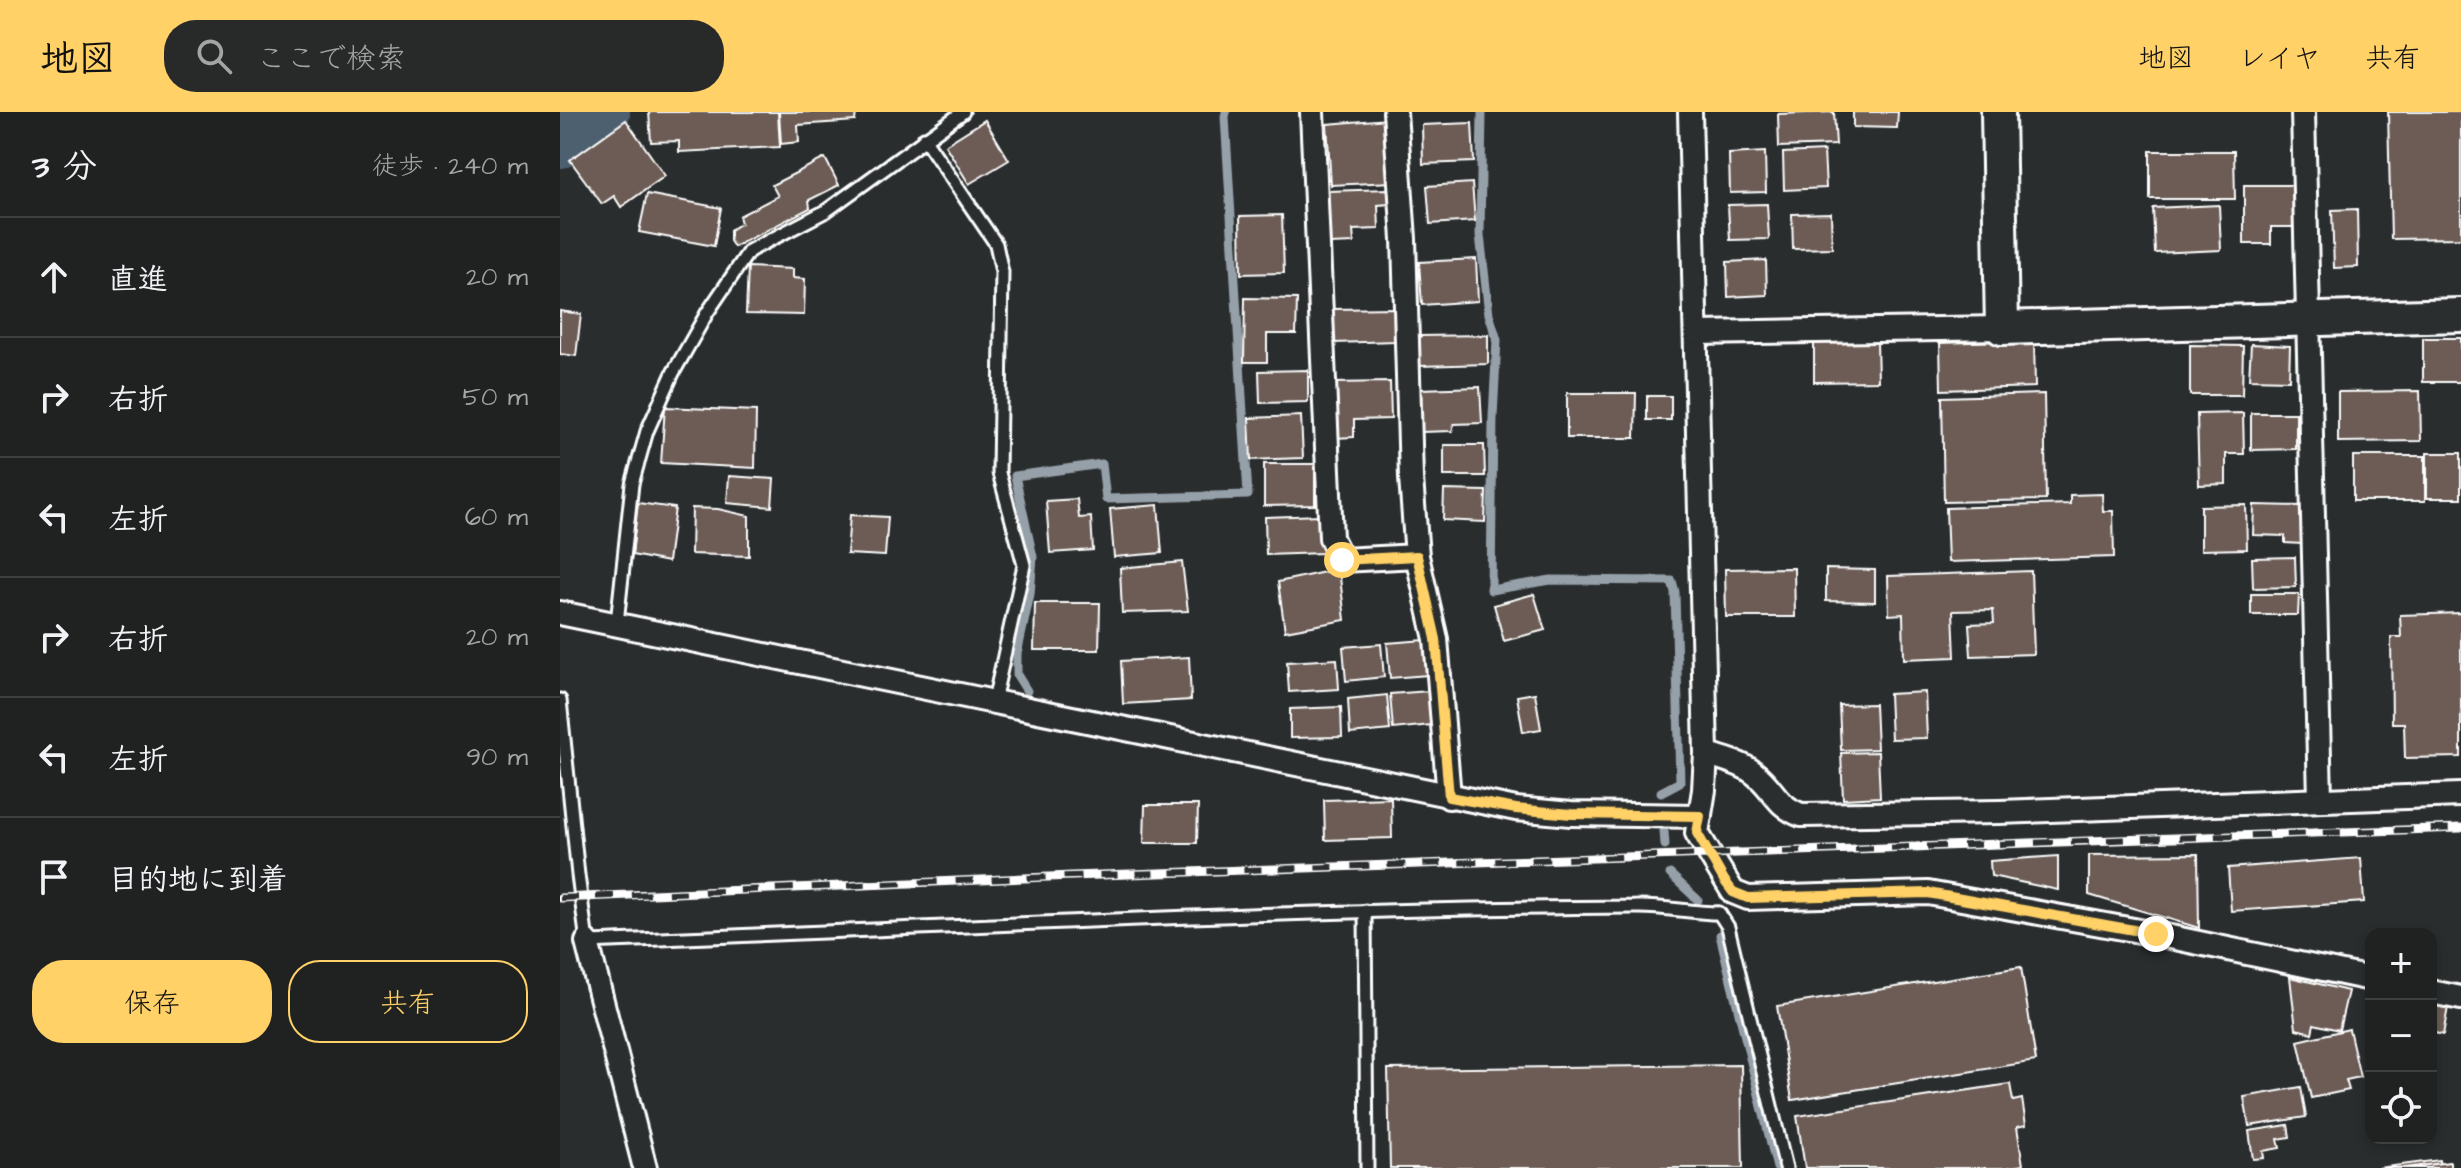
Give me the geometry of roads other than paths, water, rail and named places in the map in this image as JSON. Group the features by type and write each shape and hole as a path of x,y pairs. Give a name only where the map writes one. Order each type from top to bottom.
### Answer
{"street":[{"path":"1312,112 1331,538 1342,560 1417,556"},
{"path":"1395,112 1404,239 1411,478 1417,556 1436,639 1449,797"},
{"path":"1690,112 1706,753 1697,833 1733,892 1748,898 1928,893 2156,934 2365,978"},
{"path":"1998,112 2002,328"},
{"path":"2303,112 2320,799"},
{"path":"1697,333 2461,315"},
{"path":"560,613 1516,809 1571,814 1700,816"},
{"path":"1706,753 1751,771 1786,809 1801,815 1999,812 2461,795"},
{"path":"587,942 645,1168"},
{"path":"2437,993 2461,998"}],"lane":[{"path":"617,623 632,484 647,431 673,373 707,313 749,251 826,211 963,112"},
{"path":"924,138 996,244 1002,272 999,473 1024,565 994,701"},
{"path":"560,700 587,942 1365,911 1640,906 1719,913"},
{"path":"1719,913 1733,892"},
{"path":"1365,911 1367,1168"},
{"path":"1719,913 1728,927 1786,1168"}],"waterway":[{"path":"560,141 603,112"},
{"path":"1027,691 1017,675 1017,654 1030,594 1033,557 1015,476 1102,464 1106,499 1248,495 1226,112"},
{"path":"1482,112 1480,235 1489,314 1497,340 1491,590 1551,580 1672,581 1675,592 1680,782 1661,792"},
{"path":"1664,831 1665,845"},
{"path":"1670,874 1698,900"},
{"path":"1720,935 1777,1168"}],"railway":[{"path":"560,898 1072,876 2461,828"}]}
